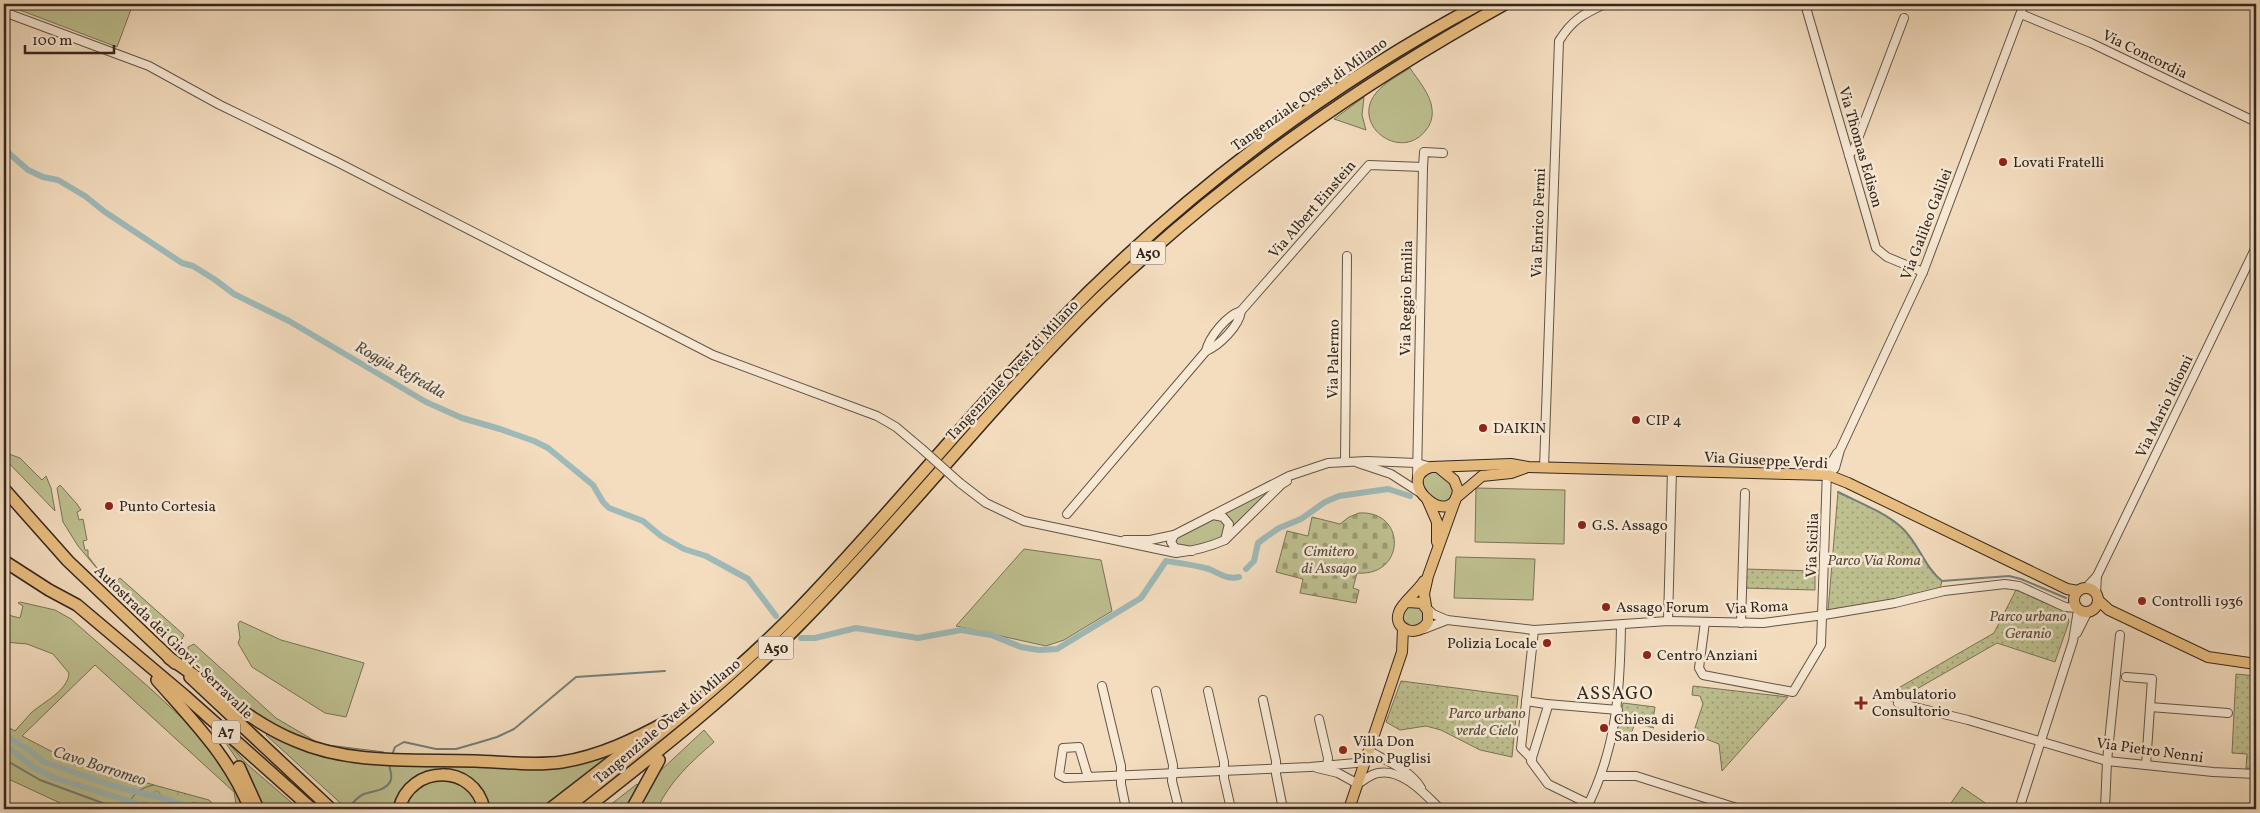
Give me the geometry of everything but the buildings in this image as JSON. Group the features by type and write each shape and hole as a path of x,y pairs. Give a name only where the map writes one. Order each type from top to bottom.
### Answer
{"highway":[{"name":"Tangenziale Ovest di Milano","path":"565,809 696,705 792,616 1054,327 1130,253 1232,166 1301,115 1375,65 1480,4"},
{"name":"Tangenziale Ovest di Milano","path":"585,809 696,719 763,661 803,621 1070,328 1159,244 1234,181 1336,105 1419,53 1505,4"},
{"name":"Autostrada dei Giovi - Serravalle","path":"4,489 68,561 222,710 331,809"},
{"name":"Autostrada dei Giovi - Serravalle","path":"4,560 49,590 77,605 185,696 312,809"},
{"path":"138,657 206,734 226,760 244,792 250,809"},
{"path":"169,658 270,729 297,742 337,754 374,758 548,763 591,755 616,747 696,705"},
{"path":"169,694 221,743 240,770 258,809"},
{"name":"A7","path":"222,710 263,738 342,809"},
{"path":"597,809 659,760 696,719"},
{"path":"550,809 655,728"},
{"path":"632,809 659,760"},
{"path":"400,809 404,796 414,784 430,775 439,774 452,775 465,780 479,794 484,809"}],"main road":[{"name":"Via Giuseppe Verdi","path":"1435,467 1511,464 1544,468 1828,475 1856,487 2083,600 2109,610 2208,657 2256,662"},
{"path":"1402,652 1429,619 1424,594 1428,576 1458,490 1456,484 1447,473 1435,467 1422,471 1418,482 1437,522 1437,549"},
{"name":"Via Giuseppe Verdi","path":"1456,498 1482,476 1511,472 1528,467"},
{"path":"1425,496 1435,505 1444,506 1450,504 1456,498"},
{"path":"1348,809 1402,652 1403,628 1399,622 1398,613 1401,606 1408,602 1418,591 1428,576"},
{"path":"1408,602 1417,601 1426,606"},
{"path":"1403,628 1419,631"}],"street":[{"name":"Via Enrico Fermi","path":"1544,468 1559,41 1568,26 1580,16 1605,4"},
{"name":"Via Thomas Edison","path":"1805,4 1876,248 1887,256 1923,272"},
{"name":"Via Galileo Galilei","path":"1828,475 1829,464 1840,450 1923,272 2024,4"},
{"path":"4,12 149,66 202,96 492,240 713,355 877,416 896,427 986,503 1011,516 1038,525 1157,551 1176,553 1192,551 1226,540 1282,484 1311,468"},
{"name":"Via Concordia","path":"2021,14 2091,43 2256,122"},
{"path":"1849,155 1854,149 1904,18"},
{"path":"1423,166 1424,152 1443,153"},
{"name":"Via Albert Einstein","path":"1066,514 1206,351 1208,342 1233,313 1241,311 1369,165 1423,166"},
{"name":"Via Reggio Emilia","path":"1418,482 1423,166"},
{"name":"Via Mario Idiomi","path":"2083,600 2097,576 2256,248"},
{"name":"Via Palermo","path":"1346,462 1348,256"},
{"path":"1110,540 1155,539 1174,534 1289,476 1328,463 1417,463 1435,467"},
{"path":"1356,463 1391,474 1425,496"},
{"path":"1668,621 1672,470"},
{"name":"Via Sicilia","path":"1705,622 1699,665 1703,675 1793,692 1821,645 1824,616 1828,475"},
{"path":"1741,623 1745,493"},
{"path":"1213,515 1223,517 1229,524 1226,540"},
{"path":"1174,534 1172,542 1175,548"},
{"path":"1155,539 1169,547 1192,551"},
{"name":"Via Roma","path":"1426,606 1433,614 1447,620 1534,630 1668,621 1764,623 1824,616 1895,603 1944,591 2005,584 2019,586 2061,605 2083,600"},
{"path":"2019,809 2073,641 2083,600"},
{"name":"Via Roma","path":"1419,631 1430,625 1447,620"},
{"path":"1534,630 1521,748 1532,759 1548,784 1587,806 1601,776 1618,710 1621,625"},
{"path":"2105,809 2107,761 2120,635"},
{"path":"2126,677 2152,679 2146,765"},
{"path":"1102,686 1121,774 1126,809"},
{"path":"1156,691 1173,773 1172,781 1178,809"},
{"path":"1208,691 1224,762 1231,809"},
{"path":"1263,700 1284,809"},
{"path":"1526,701 1618,710"},
{"name":"Via Pietro Nenni","path":"1898,703 1968,720 2107,761 2256,774"},
{"path":"1532,759 1547,713 1547,704"},
{"path":"2150,707 2228,714"},
{"path":"1319,719 1328,758 1327,767"},
{"path":"1088,776 1079,747 1063,748 1059,775 1065,778 1121,774 1327,767 1349,764 1367,756 1381,758 1416,779 1425,794"},
{"path":"1327,767 1358,784 1377,772 1382,764 1381,758"},
{"path":"1344,776 1344,769 1349,764"},
{"path":"1377,772 1392,774 1414,785 1440,809"},
{"path":"1601,776 1636,776 1740,809"}],"green space":[{"path":"4,4 133,4 117,47"},
{"path":"1410,68 1429,98 1432,114 1426,130 1416,139 1404,143 1392,141 1382,136 1374,127 1369,117 1370,105 1376,93 1388,82"},
{"path":"1364,97 1362,115 1366,130 1334,119"},
{"path":"9,454 20,458 42,480 46,476 51,488 55,511 4,458"},
{"path":"1440,471 1454,488 1450,500 1441,503 1423,489 1423,476 1426,472"},
{"path":"60,485 81,510 77,512 79,520 83,519 87,540 83,541 85,550 88,550 88,556 100,572 78,546 63,522 57,488"},
{"path":"1274,487 1233,530 1222,514"},
{"path":"1476,488 1565,490 1564,544 1475,542"},
{"name":"Parco Via Roma","path":"1838,492 1878,511 1900,526 1912,539 1930,568 1942,581 1940,589 1828,611"},
{"name":"Cimitero di Assago","path":"1359,513 1375,515 1386,522 1392,532 1394,543 1392,555 1385,565 1373,571 1357,573 1353,588 1359,590 1356,603 1300,593 1303,579 1276,572 1287,531 1308,536 1312,517 1340,524 1349,517"},
{"path":"1216,517 1226,523 1226,533 1216,541 1189,547 1176,546 1175,541 1179,536"},
{"path":"1024,549 1101,560 1112,611 1064,640 1046,646 956,626"},
{"path":"1456,557 1535,559 1533,600 1454,598"},
{"path":"1744,569 1815,571 1815,590 1744,588"},
{"path":"120,578 184,635 182,639 174,642 132,607 111,585"},
{"name":"Parco urbano Geranio","path":"2016,590 2067,612 2069,622 2055,662 1997,643 1894,702 1881,698 1994,633"},
{"path":"18,603 55,610 71,619 152,690 198,733 215,753 247,809 237,809 234,792 95,665 22,736 66,759 154,785 144,788 137,793 126,809 73,809 4,777 4,725 15,731 31,713 60,691 68,679 69,673 53,654 27,644 4,642 4,614 20,618 23,606"},
{"path":"1414,604 1421,606 1426,616 1423,623 1413,627 1404,621 1403,612"},
{"path":"240,621 281,640 364,663 346,717 325,713 252,667 238,643 240,638 238,624"},
{"path":"194,644 276,718 320,744 384,752 382,755 330,747 313,742 297,736 265,721 233,698 188,655 188,647"},
{"path":"2236,674 2256,676 2256,769 2246,769 2247,754 2232,753"},
{"name":"Parco urbano verde Cielo","path":"1401,681 1518,696 1512,757 1480,750 1441,730 1426,726 1400,730 1386,722"},
{"path":"1693,686 1788,697 1722,771 1719,744 1693,734 1703,704 1700,696 1692,695"},
{"path":"1623,703 1655,707 1652,726 1654,728 1635,723 1628,742 1616,737"},
{"path":"704,730 714,742 675,781 657,809 636,809 658,773"},
{"path":"269,732 316,752 531,767 617,750 548,809 489,809 482,792 474,783 461,779 425,775 410,781 401,794 395,809 347,809 266,735"},
{"path":"219,733 248,765 299,809 261,809 247,774"},
{"path":"447,779 467,787 481,809 403,809 411,795 420,787"},
{"path":"637,784 639,787 628,809 605,809"},
{"path":"154,785 209,800 219,809 126,809 137,793 144,788"},
{"path":"1962,787 1994,809 1955,809 1949,806"}],"waterway":[{"name":"Roggia Refredda","path":"4,149 28,170 43,177 58,180 85,196 105,212 182,263 193,266 234,294 289,321 426,402 462,418 500,429 548,448 593,485 609,508 643,521 661,536 684,549 706,556 748,579 776,616"},
{"name":"Roggia Refredda","path":"1246,569 1254,561 1258,543 1279,528 1301,519 1325,502 1339,496 1388,489 1410,496"},
{"path":"1838,492 1878,511 1900,526 1912,539 1930,569 1942,581 2009,576 2021,579 2066,598"},
{"name":"Roggia Refredda","path":"801,638 815,638 856,628 918,638 961,630 991,635 1021,647 1039,650 1057,649 1141,598 1166,561 1209,569 1227,577 1239,577"},
{"path":"392,755 395,747 404,742 436,749 456,749 497,737 514,729 576,677 665,671"},
{"name":"Cavo Borromeo","path":"4,735 28,749 44,762 114,786 169,800 193,809"},
{"path":"4,746 33,767 55,778 154,809"},
{"path":"4,759 40,780 119,809"},
{"path":"348,809 360,796 384,788 390,782 390,763"}],"place":[{"name":"Lovati Fratelli","path":"2003,162"},
{"name":"CIP 4","path":"1636,420"},
{"name":"DAIKIN","path":"1483,428"},
{"name":"Punto Cortesia","path":"109,506"},
{"name":"G.S. Assago","path":"1582,525"},
{"name":"Controlli 1936","path":"2142,601"},
{"name":"Assago Forum","path":"1606,607"},
{"name":"Polizia Locale","path":"1547,643"},
{"name":"Centro Anziani","path":"1647,655"},
{"name":"Ambulatorio Consultorio","path":"1861,703"},
{"name":"Chiesa di San Desiderio","path":"1604,728"},
{"name":"Villa Don Pino Puglisi","path":"1343,750"}],"district":[{"name":"ASSAGO","path":"1615,693"}]}
